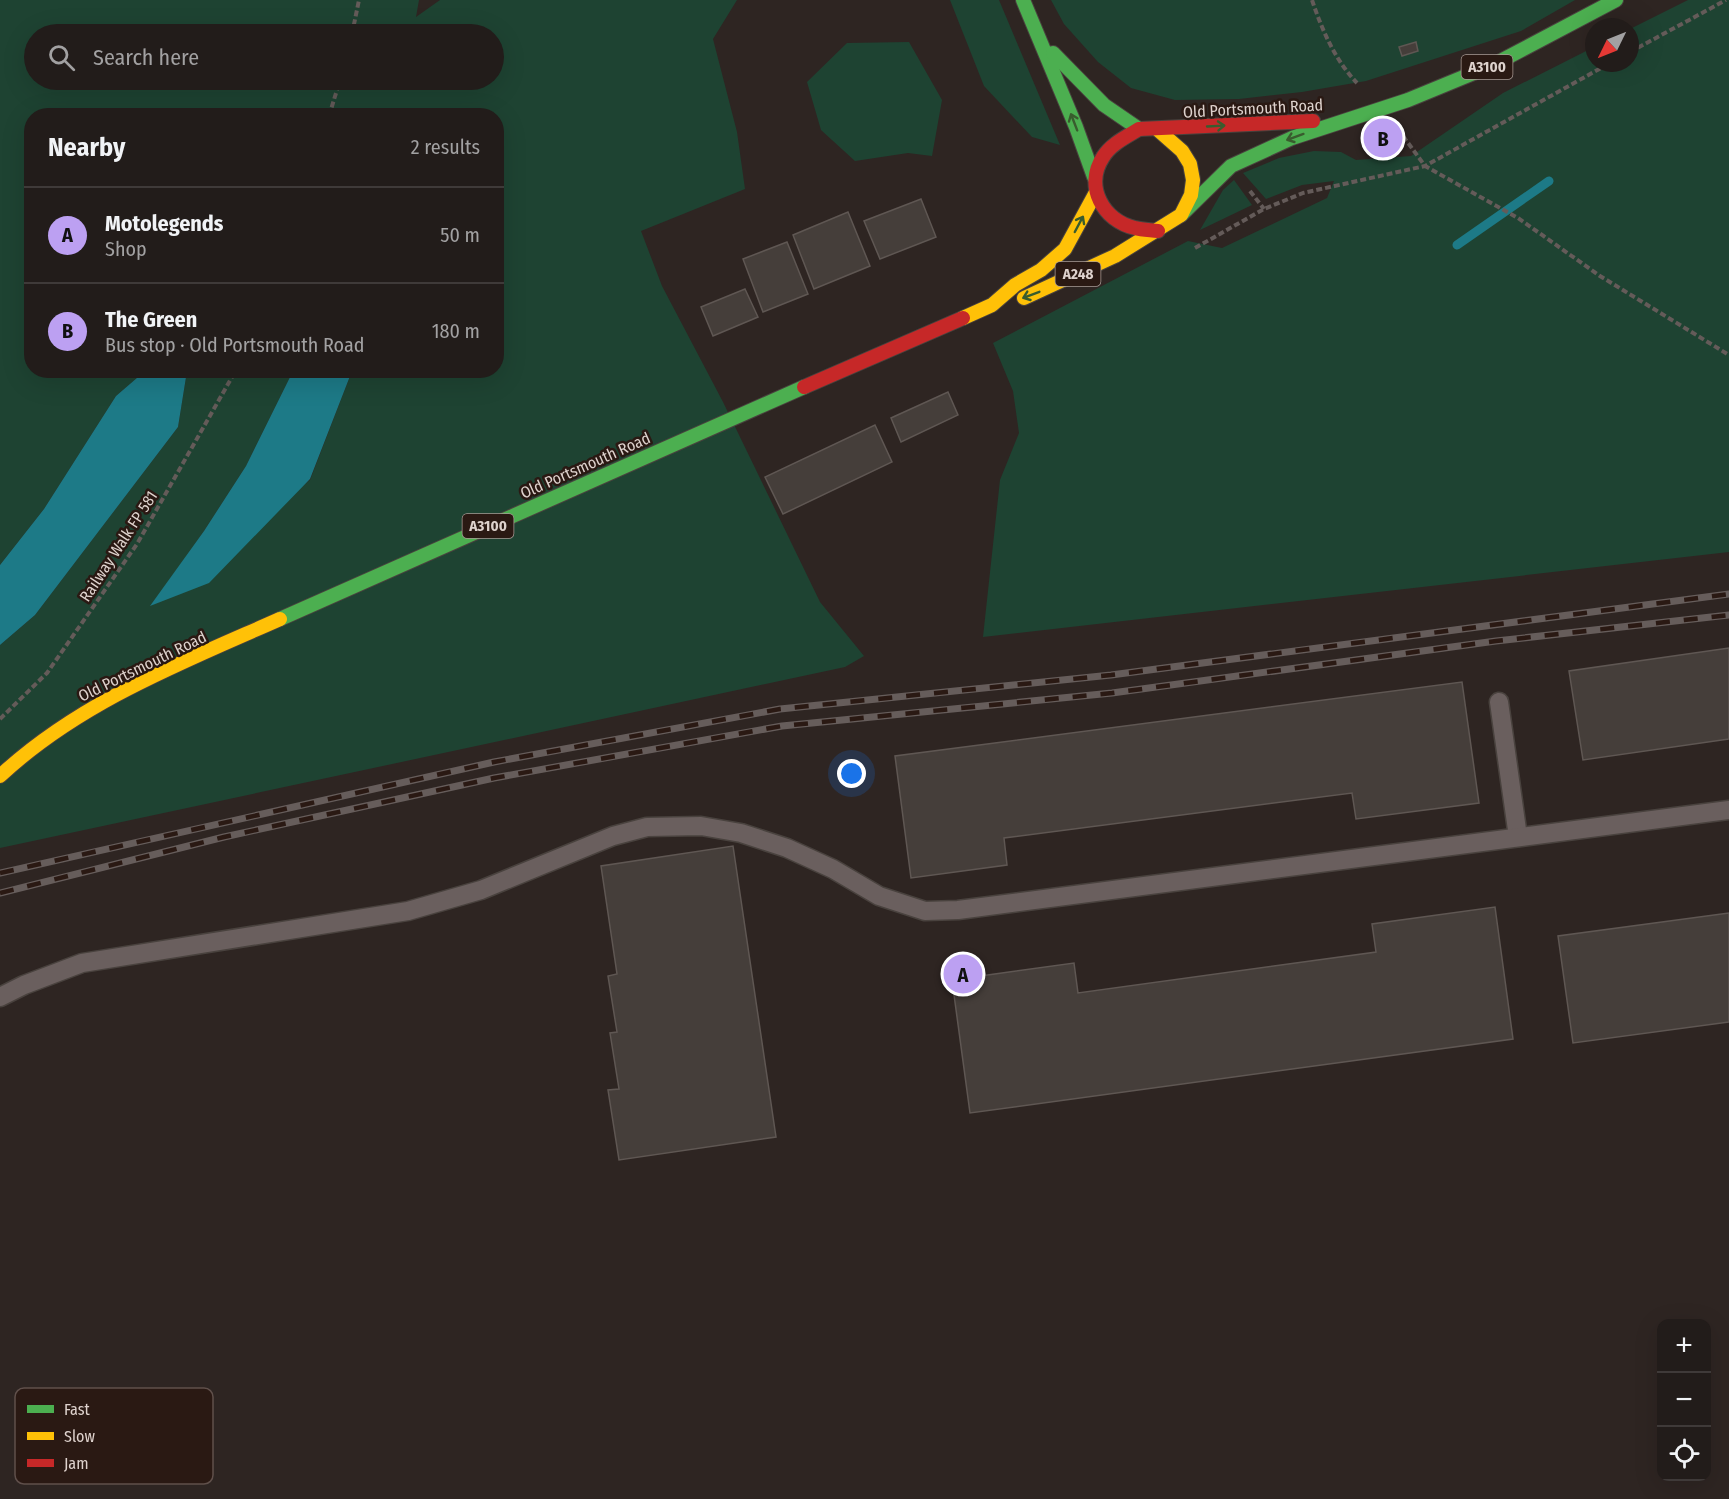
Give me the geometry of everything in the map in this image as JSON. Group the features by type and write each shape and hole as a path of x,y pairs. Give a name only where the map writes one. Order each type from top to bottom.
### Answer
{"main road":[{"path":"1023,0 1077,127 1094,177 1095,194 1106,212 1124,225 1141,232 1158,231 1181,215 1191,195 1190,164 1182,152 1157,129 1138,129 1124,135 1110,146 1100,161 1094,177"},
{"name":"Old Portsmouth Road","path":"1181,215 1232,166 1292,138 1408,100 1493,65 1616,0"},
{"path":"1042,41 1104,105 1138,129"},
{"name":"Old Portsmouth Road","path":"1157,129 1351,119"},
{"name":"Old Portsmouth Road","path":"0,776 15,762 79,715 180,663 992,305 1015,285 1041,270 1065,249 1095,194"},
{"name":"A248","path":"992,305 1027,298 1115,256 1158,231"}],"lane":[{"path":"1499,702 1518,837"},
{"path":"0,997 81,963 408,912 481,890 612,836 647,827 701,826 741,833 805,856 833,869 879,896 925,911 958,910 1729,810"}],"path":[{"path":"354,24 359,0"},
{"path":"1639,47 1726,0"},
{"path":"1194,248 1264,209 1303,193 1425,166 1594,72"},
{"path":"331,108 337,90"},
{"path":"1500,208 1518,218 1600,276 1729,355"},
{"name":"Railway Walk FP 581","path":"0,719 47,674 137,544 231,378"}],"green space":[{"path":"0,0 419,0 416,17 440,0 737,0 713,39 737,132 745,189 641,231 662,286 723,402 820,602 864,656 845,667 0,848 0,645 35,615 178,427 186,378 290,378 246,466 151,606 310,480 349,378 504,378 504,108 24,108 24,378 137,378 116,396 44,509 0,565"},
{"path":"950,0 999,0 1060,145 1032,137 984,86"},
{"path":"1051,0 1575,0 1521,31 1366,81 1302,92 1239,99 1175,100 1131,88 1098,62 1064,24"},
{"path":"1688,0 1729,0 1729,552 983,637 1000,480 1019,433 1013,391 993,343 1188,241 1222,248 1327,198 1334,181 1302,185 1266,199 1243,173 1279,158 1314,151 1341,152 1356,160 1411,156 1503,93 1585,52 1585,72 1639,72 1639,24"},
{"path":"909,42 942,100 932,156 908,153 855,161 821,130 807,82 847,43"},
{"path":"1234,180 1252,205 1200,230 1223,190"}],"water":[{"path":"137,378 186,378 178,427 35,615 0,645 0,565 44,509 116,396"},
{"path":"290,378 349,378 310,479 209,583 150,606 204,531 246,466"}],"building":[{"path":"1416,42 1418,51 1402,56 1399,47"},
{"path":"921,199 936,237 880,259 864,221"},
{"path":"848,212 870,266 814,289 793,235"},
{"path":"787,242 808,294 763,312 743,259"},
{"path":"745,289 758,317 713,336 701,307"},
{"path":"948,392 958,415 901,442 891,418"},
{"path":"875,425 892,462 783,514 765,477"},
{"path":"1729,648 1729,739 1583,760 1569,671"},
{"path":"1462,682 1479,803 1356,819 1352,793 1004,838 1007,865 911,878 895,756"},
{"path":"733,846 776,1137 619,1160 608,1090 619,1089 610,1033 617,1032 608,976 617,974 601,866"},
{"path":"1495,907 1513,1039 970,1113 952,980 1074,963 1078,993 1376,952 1372,924"},
{"path":"1729,913 1729,1022 1573,1043 1558,936"}],"waterway":[{"path":"1457,245 1549,181"}],"railway":[{"path":"0,873 494,762 780,709 1111,675 1729,594"},
{"path":"0,893 224,837 494,778 782,726 1112,693 1496,641 1729,615"}],"traffic: fast":[{"path":"1023,0 1076,127 1094,177"},
{"path":"1181,215 1231,166 1292,138 1408,100 1493,65 1616,0"},
{"path":"1053,53 1104,105 1139,129"},
{"path":"280,619 804,387"}],"traffic: slow":[{"path":"1024,298 1115,256 1181,215 1191,195 1193,180 1190,164 1182,151 1157,129"},
{"path":"963,318 992,305 1015,285 1041,270 1065,249 1095,194"},
{"path":"0,776 63,726 98,705 170,668 280,619"}],"traffic: jam":[{"path":"1158,231 1138,229 1124,224 1114,218 1100,201 1095,179 1098,168 1106,152 1119,141 1139,129 1313,121"},
{"path":"804,387 963,318"}],"place":[{"name":"The Green","path":"1383,138"},
{"name":"Motolegends","path":"963,974"}]}
